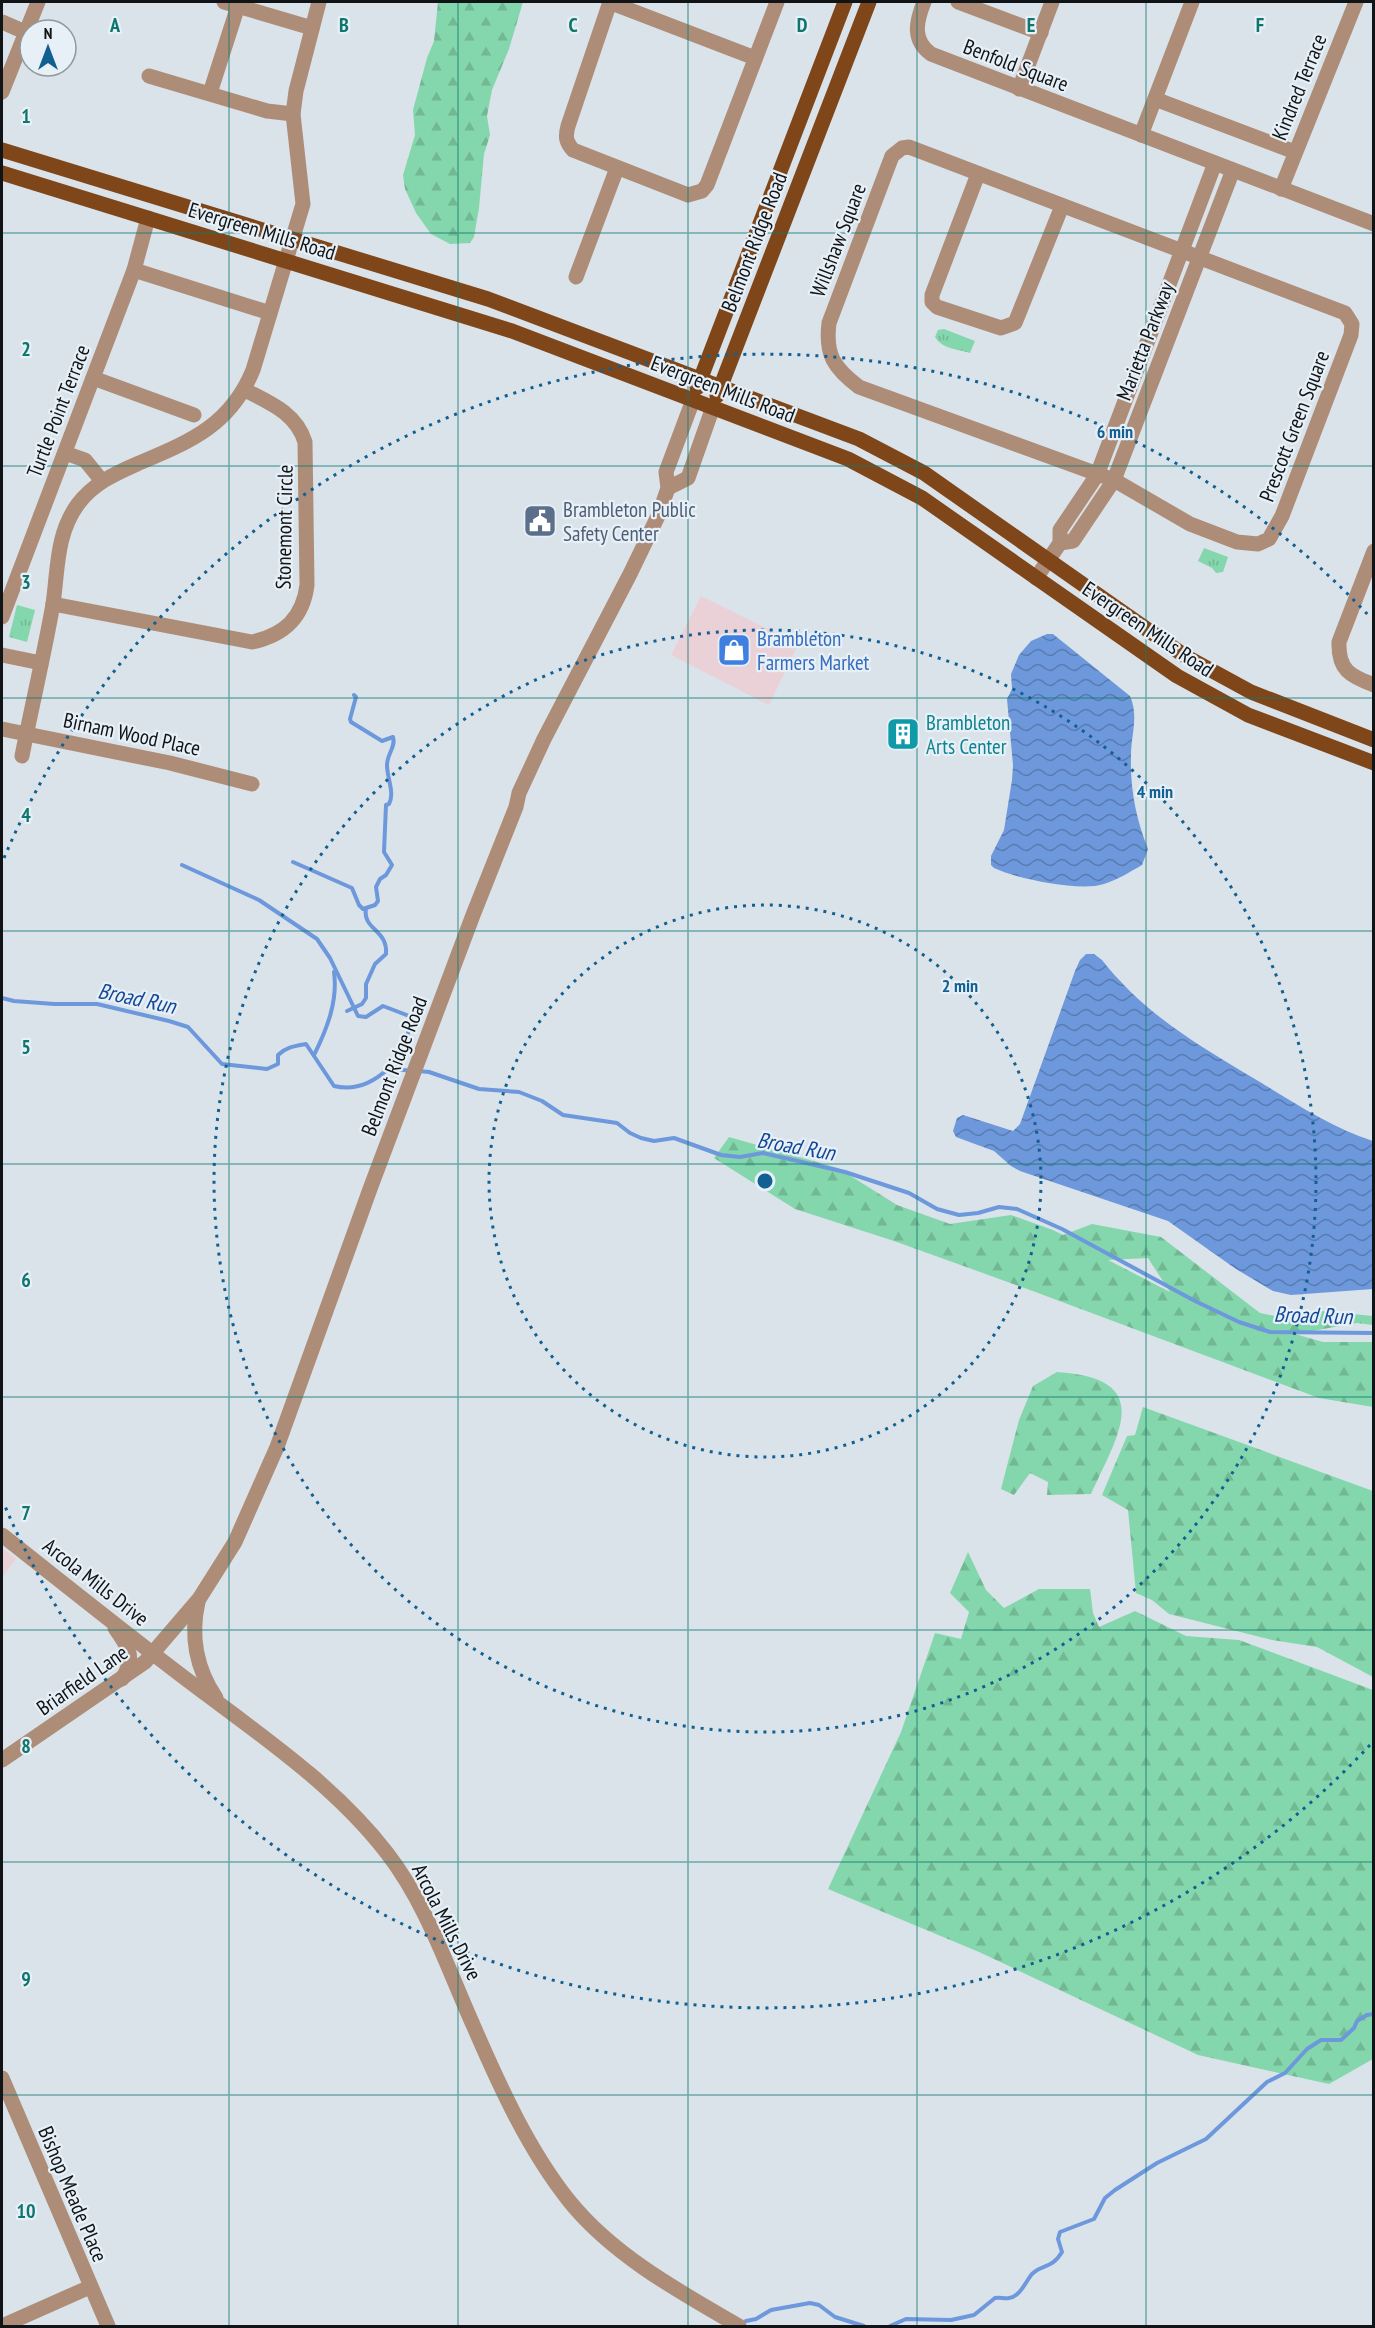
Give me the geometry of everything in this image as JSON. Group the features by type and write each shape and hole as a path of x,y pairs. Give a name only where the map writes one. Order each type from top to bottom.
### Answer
{"main road":[{"name":"Belmont Ridge Road","path":"693,400 845,2"},
{"name":"Belmont Ridge Road","path":"713,407 869,2"},
{"name":"Evergreen Mills Road","path":"2,150 488,299 859,439 924,473 1185,656 1214,673 1251,692 1374,740"},
{"name":"Evergreen Mills Road","path":"2,173 512,331 871,469 922,498 1177,676 1215,699 1248,715 1374,763"}],"street":[{"path":"31,18 38,2"},
{"path":"22,756 53,604 57,561 63,532 78,504 102,481 196,438 222,417 245,390 303,204 293,114 296,91 319,2"},
{"path":"755,58 610,2 565,135 567,143 573,150 681,193 695,194 702,191 707,185 777,2"},
{"path":"958,2 986,6 1041,33"},
{"path":"1019,89 1052,2"},
{"path":"1141,135 1192,2"},
{"name":"Kindred Terrace","path":"1281,189 1356,2"},
{"name":"Benfold Square","path":"919,3 916,25 917,37 922,48 948,62 1374,224"},
{"path":"210,93 231,4 312,28"},
{"path":"2,22 18,29"},
{"path":"2,92 18,48"},
{"path":"150,76 267,111 293,114"},
{"path":"1155,99 1295,152"},
{"name":"Willshaw Square","path":"1114,480 859,387 841,374 831,359 826,341 829,323 895,152 909,147 1200,258"},
{"name":"Marietta Parkway","path":"1036,578 1060,543 1060,530 1097,475 1215,163"},
{"path":"576,277 617,168"},
{"name":"Marietta Parkway","path":"1060,543 1073,542 1114,480 1233,171"},
{"path":"978,174 932,295 932,302 937,307 1001,328 1015,323 1062,206"},
{"name":"Turtle Point Terrace","path":"2,618 134,270 148,218"},
{"name":"Prescott Green Square","path":"1114,480 1190,525 1237,542 1258,544 1269,539 1282,516 1351,335 1352,324 1345,313 1200,258"},
{"path":"134,270 270,313"},
{"path":"93,378 194,415"},
{"name":"Stonemont Circle","path":"53,604 252,642 267,639 290,625 302,606 307,585 305,442 296,423 286,413 245,390"},
{"name":"Belmont Ridge Road","path":"154,1653 199,1599 235,1542 273,1457 425,1043 528,774 648,537 668,488 666,472 693,400"},
{"name":"Belmont Ridge Road","path":"668,488 688,478 713,407"},
{"path":"65,453 85,460 102,481"},
{"path":"1374,551 1339,642 1338,655 1344,668 1352,676 1374,685"},
{"path":"2,655 41,663"},
{"name":"Birnam Wood Place","path":"2,729 170,763 252,784"},
{"name":"Arcola Mills Drive","path":"2,1535 220,1703 326,1789 368,1829 389,1855 414,1893 436,1936 473,2026 518,2118 553,2179 571,2204 590,2224 639,2264 674,2288 739,2326"},
{"path":"199,1599 194,1626 197,1658 210,1688 220,1703"},
{"path":"109,1618 130,1655 129,1665 121,1680"},
{"name":"Briarfield Lane","path":"2,1760 121,1680 154,1653"},
{"name":"Bishop Meade Place","path":"3,2084 108,2326"},
{"path":"2,2326 90,2287"}],"shaded area":[{"name":"Brambleton Farmers Market","path":"701,596 798,644 769,705 671,655"},
{"path":"2,1548 16,1559 2,1578"}],"green space":[{"path":"438,2 523,2 509,49 492,90 487,116 490,135 484,154 474,237 470,243 450,244 431,234 416,213 405,189 403,175 415,135 413,110 434,41"},
{"path":"944,329 975,341 970,353 950,348 938,341 935,337 938,330"},
{"path":"1204,548 1228,557 1223,572 1216,573 1212,568 1198,561"},
{"path":"17,605 35,610 27,642 9,637"},
{"path":"729,1137 838,1168 897,1205 950,1224 1011,1215 1063,1235 1092,1224 1161,1237 1260,1313 1275,1316 1321,1311 1373,1316 1373,1325 1357,1323 1295,1334 1323,1342 1373,1342 1373,1407 1319,1398 1030,1290 894,1241 795,1209 714,1158","holes":["1148,1258 1170,1292 1108,1260"]},
{"path":"1057,1372 1088,1377 1108,1385 1119,1398 1122,1413 1118,1431 1091,1494 1047,1495 1048,1482 1030,1473 1014,1495 1001,1489 1019,1420 1033,1386"},
{"path":"1143,1407 1373,1491 1373,1677 1317,1647 1272,1640 1169,1614 1152,1600 1136,1593 1128,1510 1102,1495 1127,1436 1135,1435"},
{"path":"968,1552 986,1590 1004,1608 1039,1589 1090,1589 1093,1613 1099,1627 1135,1611 1186,1636 1239,1640 1373,1690 1373,2059 1329,2084 1198,2055 979,1952 828,1889 901,1732 935,1633 961,1639 969,1612 950,1593"}],"water":[{"path":"1047,634 1053,634 1130,696 1133,704 1131,768 1133,792 1137,815 1148,849 1142,865 1104,884 1080,886 1049,883 1004,872 991,865 991,856 1004,830 1012,780 1013,765 1007,699 1012,689 1011,674 1019,655 1031,641"},
{"path":"1086,954 1094,954 1102,960 1137,998 1195,1042 1315,1115 1373,1141 1373,1289 1291,1295 1273,1291 1236,1269 1168,1221 1020,1171 994,1151 956,1137 953,1131 957,1118 963,1115 1013,1131 1020,1124 1075,971"}],"waterway":[{"path":"293,862 352,888 363,909 375,905 378,901 376,887 392,865 384,852 386,805 391,800 387,765 393,737 382,741 351,722 356,697 354,695"},
{"path":"182,865 259,900 317,939 330,958 358,1016 366,1017 383,1006 412,1017 404,1049 397,1058 397,1069"},
{"path":"347,1011 362,1004 366,998 366,984 375,964 386,954 383,939 368,921 366,908"},
{"path":"314,1055 333,1004 334,972"},
{"name":"Broad Run","path":"2,998 54,1004 97,1004 169,1021 188,1027 222,1064 267,1069 278,1064 278,1055 284,1050 306,1044 334,1086 349,1087 363,1084 389,1068 411,1071"},
{"name":"Broad Run","path":"419,1071 429,1072 479,1089 519,1092 542,1101 563,1115 617,1123 641,1138 654,1141 674,1138 721,1155 740,1157 763,1153 845,1172 909,1193 937,1209 959,1215 999,1207 1017,1209 1062,1229 1195,1301 1239,1322 1270,1332 1374,1333"},
{"path":"890,2326 906,2319 951,2320 974,2315 995,2298 1013,2297 1032,2274 1058,2258 1062,2252 1058,2239 1060,2232 1094,2219 1105,2198 1115,2190 1157,2163 1206,2139 1267,2082 1285,2073 1307,2049 1321,2040 1341,2040 1354,2028 1357,2021 1374,2014"},
{"path":"746,2321 756,2319 771,2310 810,2303 819,2305 835,2317 864,2326"}],"place":[{"name":"Brambleton Public Safety Center","path":"540,521"},
{"name":"Brambleton Farmers Market","path":"734,650"},
{"name":"Brambleton Arts Center","path":"903,734"}]}
